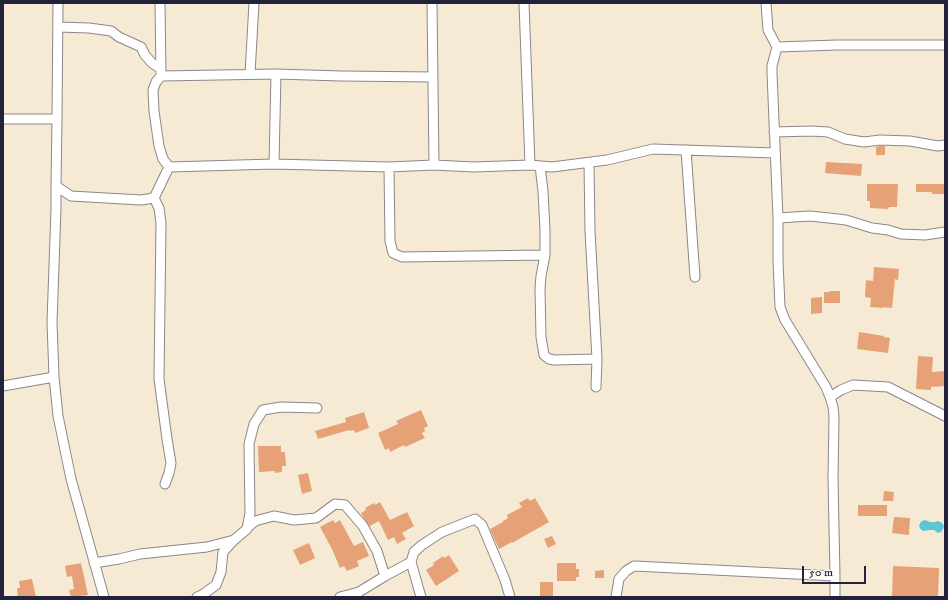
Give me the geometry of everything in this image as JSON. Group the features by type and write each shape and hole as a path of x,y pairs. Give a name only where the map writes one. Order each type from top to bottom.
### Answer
{"street":[{"path":"58,3 56,208 52,322 54,376 58,416 71,479 104,597"},
{"path":"160,3 161,72 153,90 154,111 159,146 163,159 169,167"},
{"path":"250,74 254,3"},
{"path":"432,3 434,165"},
{"path":"524,3 530,165"},
{"path":"766,3 768,30 777,47 772,66 772,73 780,307 785,320 818,374 830,397 834,416 833,500 835,597"},
{"path":"58,27 104,29 111,31 118,37 141,47 145,55 161,72 433,77"},
{"path":"777,47 837,45 945,45"},
{"path":"274,164 276,74"},
{"path":"3,119 57,118"},
{"path":"774,132 828,132 845,139 864,142 880,140 910,141 938,146 945,145"},
{"path":"169,167 274,164 389,167 434,165 506,167 530,165 552,167 607,160 653,149 775,153"},
{"path":"686,150 695,278"},
{"path":"589,163 590,231 597,359 596,387"},
{"path":"540,166 543,196 545,255 540,289 541,338 544,355 549,359 555,360 597,359"},
{"path":"154,198 169,167"},
{"path":"389,167 390,241 393,253 402,258 545,255"},
{"path":"56,186 71,196 141,200 154,198"},
{"path":"56,208 71,196"},
{"path":"154,198 159,208 161,224 159,379 171,463 165,484"},
{"path":"778,218 810,216 846,220 872,228 888,230 901,234 926,235 945,232"},
{"path":"3,386 54,376"},
{"path":"830,397 852,385 888,387 945,416"},
{"path":"247,529 250,513 249,444 254,424 263,410 281,407 317,408"},
{"path":"197,597 216,585 221,572 223,552 255,521 274,516 294,520 316,518 335,504 345,505 363,526 377,552 384,576"},
{"path":"421,597 411,562 414,552 442,532 475,519 482,525 505,580 510,597"},
{"path":"94,563 140,554 207,547 234,540"},
{"path":"340,597 359,592 384,576 411,562"},
{"path":"616,597 619,579 626,571 634,566 835,576"}],"water":[{"path":"925,520 930,522 938,521 942,523 944,526 943,529 938,533 934,530 921,530 919,526 920,523"}],"building":[{"path":"885,146 885,155 876,155 876,147"},
{"path":"826,162 862,164 861,176 825,173"},
{"path":"867,184 898,184 897,207 889,207 888,209 870,208 870,201 867,201"},
{"path":"916,184 945,184 945,194 916,192"},
{"path":"874,267 899,269 898,280 895,279 892,308 870,307 871,298 865,297 866,280 873,281"},
{"path":"840,291 840,303 824,303 824,292"},
{"path":"822,297 822,313 811,314 811,298"},
{"path":"859,332 890,338 888,353 857,349"},
{"path":"918,356 933,357 932,372 945,371 945,386 931,387 931,390 916,389"},
{"path":"421,410 428,426 424,428 425,431 422,433 425,438 405,447 404,445 390,452 389,448 385,450 378,433 398,424 396,421"},
{"path":"364,412 369,428 355,433 354,430 349,430 318,439 315,431 346,422 345,418"},
{"path":"258,446 281,446 281,452 285,452 286,466 282,466 282,472 259,472"},
{"path":"308,473 312,491 302,494 298,475"},
{"path":"884,491 894,492 893,501 883,501"},
{"path":"528,498 530,501 535,498 549,522 499,549 490,529 508,518 507,515 522,507 519,503"},
{"path":"380,502 390,520 407,512 414,526 402,533 406,539 397,544 394,537 388,540 379,521 370,526 361,513 366,510 365,508 374,503 375,505"},
{"path":"858,505 887,505 887,516 858,516"},
{"path":"894,517 910,518 909,535 892,533"},
{"path":"333,520 335,523 340,520 354,546 363,542 369,556 357,561 359,566 347,571 344,566 340,568 320,527"},
{"path":"552,536 556,544 548,548 544,539"},
{"path":"309,543 315,558 300,565 293,550"},
{"path":"449,555 459,571 436,586 426,570 434,565 433,563 443,556 444,558"},
{"path":"81,563 88,595 71,597 69,590 74,589 72,576 67,577 65,566"},
{"path":"557,563 576,563 576,569 579,569 579,577 576,577 576,581 557,581"},
{"path":"893,566 939,568 938,597 892,597"},
{"path":"604,570 604,578 595,578 595,571"},
{"path":"32,579 36,597 18,597 17,588 20,588 19,581"},
{"path":"540,582 553,582 553,597 540,597"}]}
